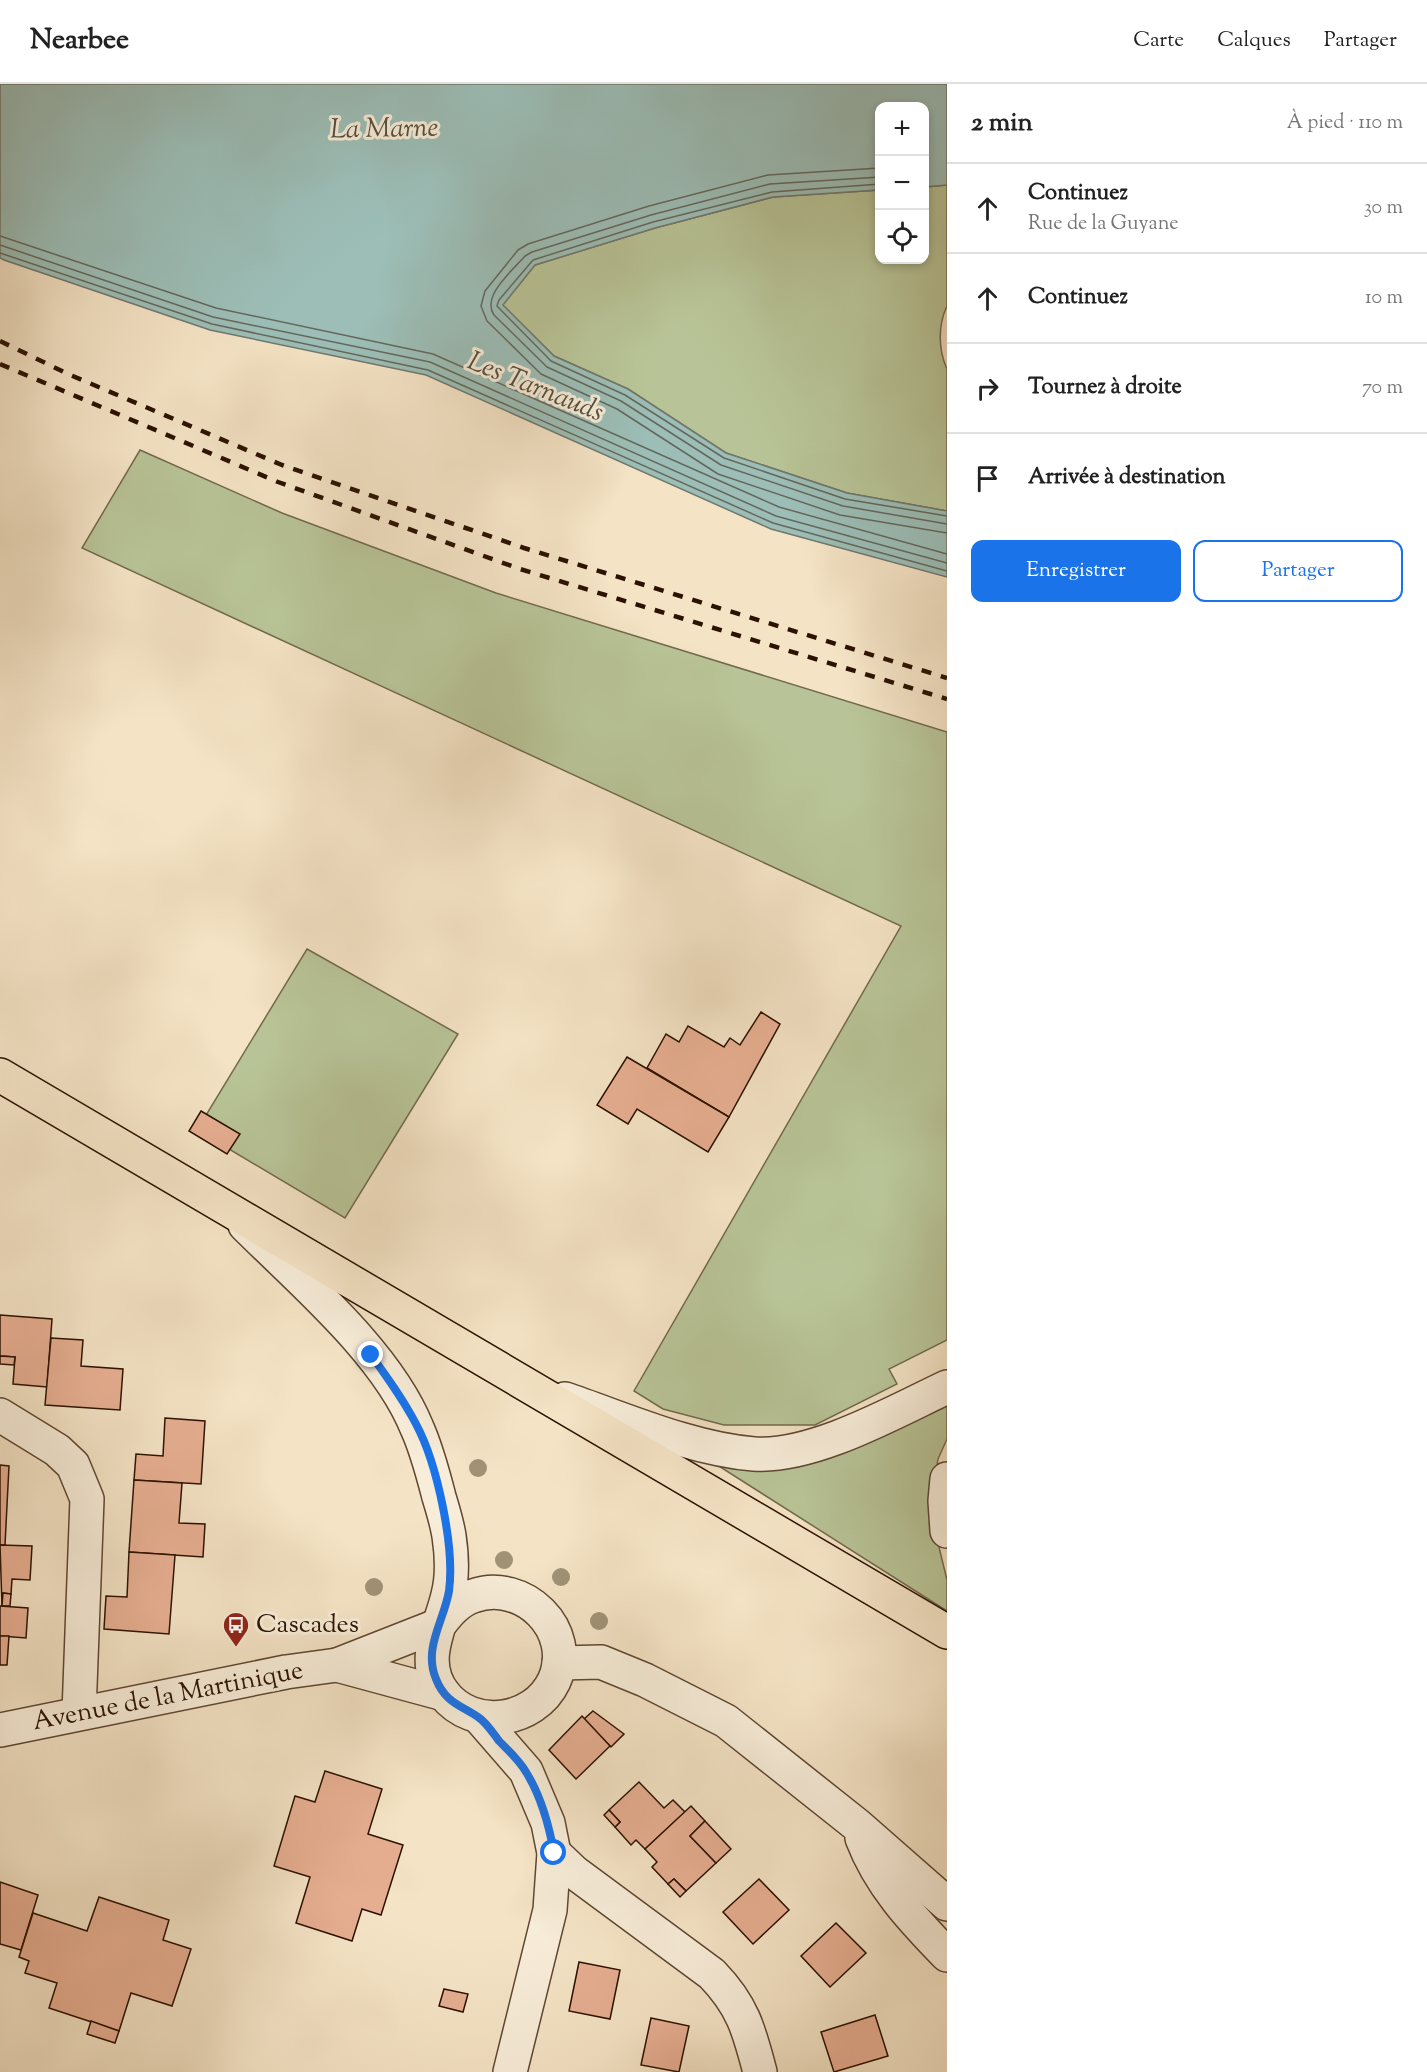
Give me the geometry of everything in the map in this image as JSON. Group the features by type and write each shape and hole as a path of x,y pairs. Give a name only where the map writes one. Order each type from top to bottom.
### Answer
{"main road":[{"path":"0,1075 947,1632"}],"street":[{"path":"230,1210 343,1323 394,1387 417,1426 434,1476 449,1535 451,1576 433,1642 431,1660 435,1678 444,1694 460,1709 479,1717 518,1715 533,1707 545,1695 554,1680 559,1663 558,1641 549,1621 534,1605 515,1595 493,1591 471,1596 453,1608 439,1625"},
{"path":"536,1390 693,1443 755,1454 786,1451 859,1428 947,1387"},
{"path":"0,1415 57,1450 73,1465 87,1499 79,1713"},
{"path":"947,1479 945,1501 947,1531"},
{"name":"Avenue de la Martinique","path":"0,1730 337,1665 439,1625"},
{"path":"559,1663 601,1662 645,1680 726,1721 857,1825 947,1904"},
{"name":"Avenue de la Martinique","path":"337,1665 444,1694"},
{"path":"479,1717 526,1771 548,1823 554,1853 550,1911 510,2072"},
{"path":"857,1825 873,1867 897,1902 947,1955"},
{"path":"554,1853 574,1872 712,1974 732,1994 742,2012 760,2072"}],"green space":[{"path":"947,185 947,306 940,337 947,369 947,511 847,493 726,453 628,389 554,356 502,305 535,265 655,228 773,197 875,190 875,264 929,264 929,187"},
{"path":"140,450 282,513 496,593 947,732 947,1340 889,1369 897,1384 815,1425 724,1425 663,1409 634,1391 901,926 82,548"},
{"path":"307,949 458,1034 345,1218 197,1130"},
{"path":"947,1399 947,1439 938,1459 930,1510 947,1580 947,1611 714,1463"}],"water":[{"path":"0,84 947,84 947,185 929,187 929,102 875,102 875,190 773,197 655,228 535,265 503,305 554,356 628,389 726,453 847,493 947,511 947,577 771,529 426,375 210,330 0,258"}],"building":[{"path":"761,1012 780,1024 729,1117 647,1068 666,1034 679,1042 688,1026 724,1047 730,1038 740,1045"},
{"path":"627,1057 729,1117 708,1152 637,1109 628,1124 597,1105"},
{"path":"201,1111 240,1134 227,1154 189,1131"},
{"path":"0,1315 52,1319 47,1387 13,1384 15,1357 0,1356"},
{"path":"51,1338 83,1340 81,1366 123,1369 120,1410 45,1405"},
{"path":"0,1356 15,1357 14,1365 0,1364"},
{"path":"165,1418 205,1421 201,1484 134,1480 136,1454 163,1456"},
{"path":"0,1465 9,1466 5,1545 0,1545"},
{"path":"134,1480 182,1483 179,1523 205,1524 203,1557 129,1552"},
{"path":"0,1545 32,1546 30,1580 12,1579 11,1594 3,1593 2,1606"},
{"path":"129,1552 175,1555 169,1634 104,1629 106,1596 127,1597"},
{"path":"3,1593 11,1594 10,1606 2,1606"},
{"path":"0,1606 28,1608 26,1638 0,1636"},
{"path":"0,1636 9,1636 7,1665 0,1665"},
{"path":"593,1711 624,1734 611,1747 584,1719"},
{"path":"582,1716 610,1746 576,1779 549,1750"},
{"path":"325,1771 382,1789 368,1834 403,1845 381,1915 362,1909 352,1941 296,1923 310,1877 274,1866 295,1796 315,1802"},
{"path":"639,1782 664,1808 673,1800 685,1812 645,1849 636,1840 631,1845 615,1827 620,1822 609,1810"},
{"path":"691,1806 705,1821 690,1836 716,1863 686,1891 674,1879 668,1884 652,1867 657,1862 645,1849"},
{"path":"609,1810 620,1822 615,1827 604,1815"},
{"path":"705,1821 731,1849 716,1863 690,1836"},
{"path":"674,1879 686,1891 680,1897 668,1884"},
{"path":"759,1879 789,1910 753,1944 723,1912"},
{"path":"0,1882 38,1895 21,1950 0,1944"},
{"path":"99,1897 169,1920 163,1940 191,1949 172,2006 131,1993 119,2031 49,2008 57,1983 25,1973 29,1961 19,1957 33,1913 87,1931"},
{"path":"836,1923 866,1953 830,1987 801,1956"},
{"path":"579,1962 620,1970 610,2019 569,2011"},
{"path":"444,1989 468,1994 463,2012 439,2006"},
{"path":"875,2015 888,2056 834,2072 821,2032"},
{"path":"651,2018 689,2026 679,2072 641,2065"},
{"path":"91,2021 119,2031 115,2043 87,2034"}],"railway":[{"path":"0,341 68,374 282,465 524,548 947,678"},
{"path":"0,364 278,482 520,569 947,699"}],"place":[{"name":"Cascades","path":"236,1648"}],"route":[{"path":"371,1355 394,1387 417,1426 434,1476 449,1535 452,1568 448,1594 433,1642 431,1660 435,1678 444,1694 460,1709 479,1717 526,1771 548,1823 554,1853"}],"water label":[{"name":"La Marne","path":"384,130"},
{"name":"Les Tarnauds","path":"535,388"}]}
